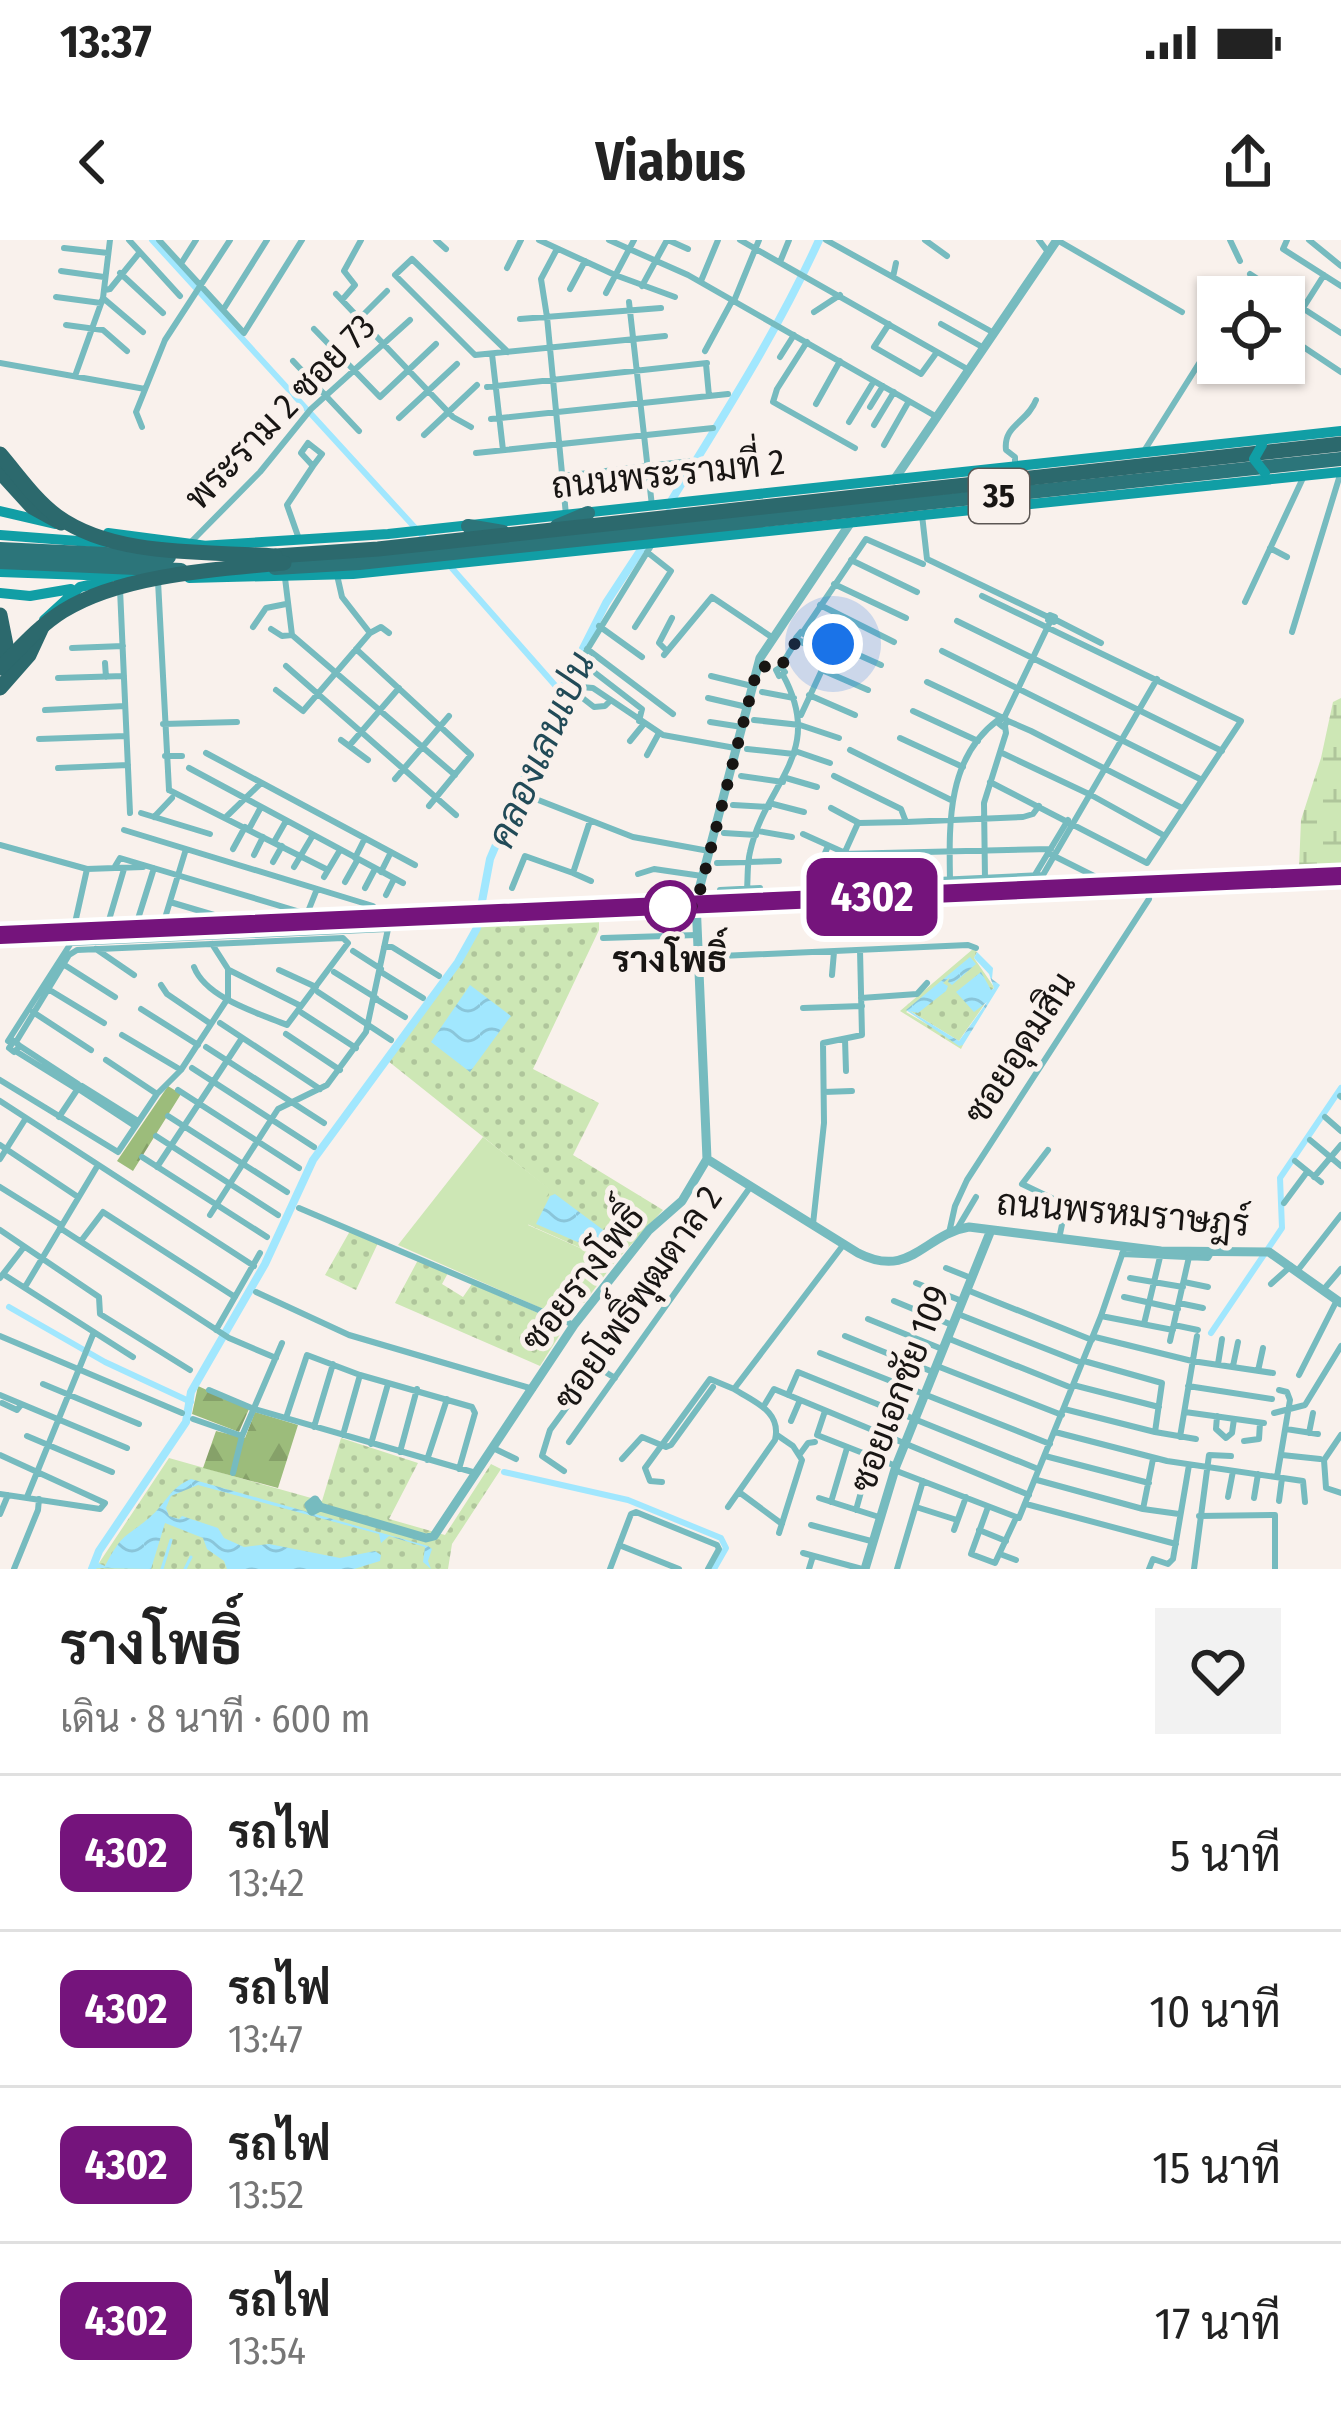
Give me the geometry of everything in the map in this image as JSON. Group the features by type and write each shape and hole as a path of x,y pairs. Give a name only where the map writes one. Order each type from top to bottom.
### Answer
{"highway":[{"path":"0,457 44,505 88,533 148,546 276,556 1341,450"},
{"name":"ถนนพระรามที่ 2","path":"0,562 145,569 266,568 434,547 562,521 665,508 1341,450"},
{"name":"ถนนพระรามที่ 2","path":"0,549 66,564 625,535 650,541 1341,450"},
{"path":"0,670 52,618 81,601 206,571 1259,457"},
{"path":"0,472 40,514 83,536"},
{"path":"562,521 588,514"},
{"path":"468,526 503,532"},
{"path":"532,555 560,545 625,535"},
{"path":"266,568 309,577"},
{"path":"0,615 6,645 0,659"},
{"path":"0,688 29,655 46,618"}],"main road":[{"path":"1262,445 1341,450 1265,473 1254,459 1262,445"},
{"name":"ถนนพระรามที่ 2","path":"588,514 1143,453 1341,450"},
{"name":"ถนนพระรามที่ 2","path":"0,535 207,546 300,542 434,547 532,555 1304,475 1341,450"},
{"path":"0,457 53,517 114,534 207,546"},
{"path":"0,511 83,536 114,534"},
{"name":"ถนนพระรามที่ 2","path":"0,572 66,564 152,577 337,575 434,547 468,526 562,521"},
{"path":"0,593 30,596 152,577"},
{"path":"0,670 80,587"}],"street":[{"path":"103,297 110,240"},
{"path":"129,240 180,296"},
{"path":"159,240 199,290 244,333 302,240"},
{"path":"181,263 196,240"},
{"path":"142,427 135,416 165,340 230,240"},
{"path":"223,310 267,240"},
{"path":"361,240 344,271 355,285 339,297 459,423 471,427"},
{"path":"436,240 446,249"},
{"path":"507,268 521,240"},
{"path":"539,240 675,297"},
{"path":"609,240 700,283 937,417"},
{"path":"606,293 634,240"},
{"path":"641,286 667,240 688,249"},
{"path":"700,283 718,240"},
{"path":"740,240 757,244 780,262 969,370"},
{"path":"780,262 790,240"},
{"path":"826,240 994,333"},
{"path":"925,240 947,256"},
{"path":"1040,240 1048,252"},
{"path":"894,480 1057,240 1182,312"},
{"path":"1230,240 1240,261"},
{"path":"1287,240 1283,249 1341,286"},
{"path":"1310,240 1339,260"},
{"path":"705,351 757,244"},
{"path":"64,248 108,253"},
{"path":"557,249 541,279 554,380 562,521"},
{"path":"75,376 103,297 140,252"},
{"path":"508,352 410,259 395,278 473,354 491,354 550,349 665,336"},
{"path":"570,289 584,261"},
{"path":"893,277 896,263"},
{"path":"62,271 104,277"},
{"path":"120,273 163,313"},
{"path":"1305,305 1324,275"},
{"path":"359,319 387,291"},
{"path":"814,312 840,295"},
{"path":"56,297 103,297 143,332"},
{"path":"629,305 648,466 665,508"},
{"path":"520,319 629,305 661,308"},
{"path":"1305,309 1341,333"},
{"name":"พระราม 2 ซอย 73","path":"189,544 260,472 308,412 410,320"},
{"path":"889,323 872,346 922,374"},
{"path":"941,324 984,348"},
{"path":"65,325 103,331 127,351"},
{"path":"314,329 380,397 436,344"},
{"path":"780,357 794,335"},
{"path":"807,342 773,402 855,448"},
{"path":"1305,349 1341,372"},
{"path":"915,383 937,352"},
{"path":"491,354 491,387 503,450"},
{"path":"293,361 359,431"},
{"path":"816,404 840,361"},
{"path":"0,363 146,389"},
{"path":"491,387 707,363 709,396"},
{"path":"399,418 457,364"},
{"path":"1143,453 1197,367"},
{"path":"850,422 874,381"},
{"path":"424,435 477,385"},
{"path":"870,407 883,386"},
{"path":"874,425 894,392"},
{"path":"495,419 728,394"},
{"path":"884,445 909,400"},
{"path":"1015,468 1015,457 1006,450 1007,431 1028,416 1036,400"},
{"path":"476,453 712,428"},
{"path":"1292,632 1341,450"},
{"path":"562,476 691,461"},
{"path":"907,462 916,478"},
{"path":"300,542 287,505 313,466"},
{"path":"1244,602 1304,475"},
{"path":"922,514 927,559 1240,719 1145,863 990,782"},
{"path":"707,1159 696,906 741,749 747,707 757,689 757,669 851,522"},
{"path":"806,636 820,605 868,539 923,564"},
{"path":"635,628 671,571 650,541 585,652 673,714"},
{"path":"1270,548 1287,556"},
{"path":"851,560 917,592"},
{"path":"337,575 342,597 370,633"},
{"path":"152,577 172,794 154,817"},
{"path":"285,578 292,635 455,775"},
{"path":"120,579 130,813"},
{"path":"834,584 906,618"},
{"path":"982,596 1101,643"},
{"path":"672,618 658,643 666,653 712,597 773,638"},
{"path":"253,627 266,608 288,604"},
{"path":"820,605 893,642"},
{"path":"957,621 1222,751"},
{"path":"985,879 982,819 1000,752 1003,720 1050,622"},
{"path":"599,626 643,657"},
{"path":"276,690 301,711 370,633 379,627 389,633"},
{"path":"271,629 282,636 292,635"},
{"path":"779,672 797,634 881,665"},
{"path":"747,890 757,833 795,753 809,695 833,644"},
{"path":"72,648 123,646"},
{"path":"356,650 471,755 429,806"},
{"path":"942,651 1202,779"},
{"path":"105,663 106,676"},
{"path":"585,665 642,709 642,722 630,741"},
{"path":"286,666 456,815"},
{"path":"757,669 779,672"},
{"path":"821,669 868,690"},
{"path":"779,672 794,698 800,722"},
{"path":"58,678 124,676"},
{"path":"711,676 794,698"},
{"path":"858,823 830,885 1034,878 1108,768 1157,679"},
{"path":"927,682 1182,808"},
{"path":"610,701 594,706 580,696 580,687 593,688 659,733 685,742 795,753 830,763"},
{"path":"368,760 345,743 399,688"},
{"path":"809,695 855,715"},
{"path":"708,698 747,707"},
{"path":"45,710 125,706"},
{"path":"913,711 978,741"},
{"path":"394,779 449,716"},
{"path":"754,720 800,722 839,738"},
{"path":"950,880 951,800 978,741 1003,720"},
{"path":"163,724 237,722"},
{"path":"710,722 742,727"},
{"path":"646,755 659,733"},
{"path":"39,739 126,736"},
{"path":"899,738 963,767"},
{"path":"850,750 951,800"},
{"path":"1000,752 1165,836"},
{"path":"206,753 415,865"},
{"path":"165,756 182,756"},
{"path":"58,768 128,764"},
{"path":"189,768 398,881 386,895"},
{"path":"741,776 817,787"},
{"path":"834,776 901,809 906,822"},
{"path":"226,817 261,783"},
{"path":"172,794 278,844 326,874 340,850"},
{"path":"528,796 666,845 709,851"},
{"path":"273,862 287,797"},
{"path":"734,805 804,812"},
{"path":"831,808 858,823 1027,816 1039,806"},
{"path":"233,850 261,808"},
{"path":"303,830 313,810"},
{"path":"141,814 210,834"},
{"path":"572,873 590,821"},
{"path":"328,843 339,824"},
{"path":"124,830 373,906"},
{"path":"724,833 792,836"},
{"path":"803,833 842,853 1052,853 1094,876"},
{"path":"294,867 313,835"},
{"path":"254,855 263,837"},
{"path":"345,882 365,838"},
{"path":"0,845 87,869 152,867"},
{"path":"820,865 828,845"},
{"path":"165,918 186,849"},
{"path":"365,888 391,852"},
{"path":"512,888 525,856 591,881"},
{"path":"114,868 120,858 307,914 317,890"},
{"path":"716,863 779,861"},
{"path":"137,922 152,867"},
{"path":"638,874 654,868 703,876"},
{"path":"12,1044 71,943 87,869"},
{"path":"109,920 124,869"},
{"path":"720,890 760,888"},
{"name":"ซอยอุดมสิน","path":"953,1231 955,1206 968,1180 1149,898"},
{"path":"170,902 214,914"},
{"path":"1,927 71,928"},
{"path":"71,943 384,930 376,998 356,1048 320,1089 291,1101 272,1119 210,1215"},
{"path":"602,938 697,935"},
{"path":"12,1044 73,952 94,947 347,940 317,989 287,1025 228,998 203,982 194,967"},
{"path":"212,944 228,969 302,1009 356,1048"},
{"path":"94,947 134,975"},
{"path":"384,947 392,947 439,976"},
{"path":"698,958 976,948"},
{"path":"813,1224 824,1135 823,1042 862,1035 860,950"},
{"path":"353,951 423,998"},
{"path":"832,975 834,952"},
{"path":"63,964 115,997"},
{"path":"0,1080 116,1152 158,1094 202,1046 228,998 228,969"},
{"path":"278,970 317,989 391,1040"},
{"path":"334,972 405,1017"},
{"path":"803,1008 916,994 927,983"},
{"path":"160,985 166,994 320,1089"},
{"path":"48,989 104,1023"},
{"path":"141,1010 324,1124"},
{"path":"33,1012 91,1049"},
{"path":"286,1034 340,1070"},
{"path":"122,1035 181,1070"},
{"path":"158,1167 242,1038"},
{"path":"845,1039 846,1071"},
{"path":"12,1044 137,1124"},
{"path":"106,1060 158,1094"},
{"path":"192,1068 314,1147"},
{"path":"59,1117 78,1088"},
{"path":"178,1090 299,1168"},
{"path":"824,1092 852,1091"},
{"path":"0,1101 254,1267"},
{"path":"168,1116 287,1192"},
{"path":"1325,1117 1341,1131"},
{"path":"0,1159 3,1147 26,1118"},
{"path":"156,1136 278,1215"},
{"path":"1310,1140 1341,1166"},
{"path":"1284,1203 1341,1145"},
{"path":"3,1147 78,1197"},
{"path":"1048,1150 1022,1184 1066,1205 1059,1238"},
{"path":"142,1157 267,1237"},
{"name":"ถนนพรหมราษฎร์","path":"707,1159 867,1258 891,1263 953,1231 991,1230 1160,1253 1265,1251 1339,1301"},
{"name":"ซอยรางโพธิ์","path":"320,1507 431,1538 574,1325 649,1230 682,1201 707,1159"},
{"path":"1295,1161 1314,1177"},
{"path":"25,1287 98,1165"},
{"name":"ซอยโพธิ์พุฒตาล 2","path":"569,1442 752,1186"},
{"path":"0,1187 229,1338 276,1358"},
{"path":"953,1231 976,1197"},
{"path":"299,1208 574,1325"},
{"path":"81,1241 103,1212 235,1297"},
{"path":"1271,1284 1295,1268 1341,1215"},
{"path":"0,1230 101,1298 100,1314 190,1370"},
{"name":"ซอยเอกชัย 109","path":"864,1569 895,1468 991,1230"},
{"path":"734,1389 844,1244"},
{"path":"24,1247 1,1276 134,1357"},
{"path":"988,1507 970,1553 994,1563 1040,1469 1123,1250"},
{"path":"218,1330 260,1253"},
{"path":"1144,1324 1160,1253"},
{"path":"1170,1341 1189,1255"},
{"path":"946,1268 966,1290"},
{"path":"1324,1289 1341,1269"},
{"path":"1130,1278 1208,1287"},
{"path":"916,1282 966,1290 1092,1338 1273,1373"},
{"path":"256,1292 349,1335 533,1389"},
{"path":"1124,1298 1203,1308"},
{"path":"894,1301 1083,1362 1160,1381 1155,1432"},
{"path":"1299,1375 1339,1301"},
{"path":"1101,1316 1197,1333 1180,1437"},
{"path":"868,1319 1073,1386 1159,1407"},
{"path":"27,1498 94,1332"},
{"path":"0,1336 182,1413"},
{"path":"845,1336 1063,1412 1196,1439"},
{"path":"1218,1364 1222,1339"},
{"path":"1234,1366 1238,1342"},
{"path":"233,1473 242,1436 282,1343"},
{"path":"1274,1413 1305,1405 1338,1359 1341,1346"},
{"path":"1258,1371 1263,1348"},
{"path":"820,1353 1050,1444"},
{"path":"286,1418 303,1357 333,1364 475,1409 459,1469"},
{"path":"314,1427 333,1364"},
{"path":"564,1472 542,1456 550,1430 594,1370 615,1378"},
{"path":"788,1395 798,1372 1040,1469"},
{"path":"344,1436 360,1375"},
{"path":"662,1482 650,1481 644,1470 712,1378 776,1419 777,1435 728,1507"},
{"path":"371,1444 388,1383"},
{"path":"43,1384 140,1424"},
{"path":"622,1459 642,1437 671,1445 716,1384"},
{"path":"1188,1386 1272,1399"},
{"path":"400,1452 417,1389"},
{"path":"765,1404 771,1389 1027,1500 1176,1544"},
{"path":"209,1390 254,1409 476,1473"},
{"path":"1279,1390 1289,1395 1279,1501"},
{"path":"1,1399 127,1448"},
{"path":"428,1460 447,1399"},
{"path":"791,1421 800,1400"},
{"path":"825,1411 816,1433 1016,1518"},
{"path":"1185,1412 1262,1423 1257,1441 1244,1441"},
{"path":"1284,1428 1314,1433 1313,1413"},
{"path":"1217,1416 1216,1429 1226,1438 1234,1419"},
{"path":"194,1419 242,1436"},
{"path":"1055,1432 1153,1458 1305,1482 1305,1502"},
{"path":"777,1435 800,1454"},
{"path":"1341,1435 1324,1460 1326,1489 1341,1493"},
{"path":"27,1436 112,1472"},
{"path":"739,1492 780,1529 799,1474 800,1454 814,1442"},
{"path":"831,1502 848,1446"},
{"path":"493,1448 516,1459"},
{"path":"1194,1569 1210,1454 1231,1456"},
{"path":"0,1455 105,1502 100,1509 4,1494 1,1510"},
{"path":"1281,1455 1320,1459"},
{"path":"856,1510 871,1456"},
{"path":"1045,1456 1149,1483"},
{"path":"1143,1509 1153,1458"},
{"path":"1149,1569 1154,1559 1170,1563 1189,1465"},
{"path":"1228,1497 1233,1470"},
{"path":"1254,1498 1258,1474"},
{"path":"1035,1480 1179,1514"},
{"path":"898,1569 923,1481"},
{"path":"954,1530 966,1497"},
{"path":"820,1498 880,1517"},
{"path":"14,1569 39,1499"},
{"path":"916,1507 957,1520"},
{"path":"610,1569 636,1512 719,1547 708,1569"},
{"path":"1199,1516 1275,1516 1275,1569"},
{"path":"811,1525 873,1542"},
{"path":"979,1530 1006,1541"},
{"path":"1010,1530 1025,1536"},
{"path":"908,1532 922,1536"},
{"path":"619,1545 679,1569"},
{"path":"802,1553 864,1569"},
{"path":"1000,1553 1016,1560"},
{"path":"809,1569 813,1556"}],"green space":[{"path":"1341,698 1341,866 1299,868 1301,820 1333,702"},
{"path":"599,920 599,930 533,1069 599,1103 573,1155 663,1210 614,1263 527,1224 550,1190 388,1061 450,977 481,924"},
{"path":"973,949 994,987 959,1041 910,1011 970,959 906,1012 963,1045 961,1049 900,1011"},
{"path":"168,1086 181,1094 133,1171 117,1161"},
{"path":"483,1137 551,1190 528,1225 614,1263 584,1303 561,1286 543,1309 398,1245"},
{"path":"350,1231 378,1243 356,1290 325,1275"},
{"path":"418,1260 448,1273 442,1284 463,1297 472,1284 566,1325 540,1366 395,1303"},
{"path":"198,1386 249,1409 239,1432 192,1414"},
{"path":"255,1412 298,1425 278,1488 203,1468 216,1431 245,1438"},
{"path":"341,1438 418,1463 389,1519 445,1535 491,1464 501,1469 452,1544 448,1569 95,1569 169,1458 322,1501"}],"water":[{"path":"977,952 993,968 992,979 1000,985 959,1046 906,1010 970,957 976,964 952,985 950,977 943,983 948,986 946,991 918,1013 910,1011 959,1041 987,1002 974,1012 956,992 981,972 994,988 989,974 974,958"},
{"path":"470,985 511,1016 470,1072 431,1042"},
{"path":"555,1194 614,1238 603,1253 536,1224"},
{"path":"191,1479 428,1546 431,1569 423,1562 425,1547 389,1536 381,1543 379,1534 198,1485 171,1496 166,1508 169,1516 218,1528 224,1538 244,1547 269,1544 340,1558 375,1551 380,1561 354,1569 227,1569 203,1538 165,1523 151,1569 96,1568 98,1563 105,1566 124,1537 178,1487"}],"waterway":[{"path":"152,240 429,543"},
{"name":"คลองเลนเปน","path":"668,506 767,342 819,240"},
{"name":"คลองเลนเปน","path":"92,1569 99,1551 186,1422 191,1392 265,1264 313,1160 458,962 477,928 490,859 561,692 606,603 644,545"},
{"path":"450,566 561,692"},
{"path":"579,906 1341,870"},
{"path":"478,922 1341,885"},
{"path":"1211,1333 1282,1228 1280,1178 1341,1088"},
{"path":"9,1307 105,1362 191,1402"},
{"path":"504,1472 628,1500 721,1538 726,1548 714,1569"},
{"path":"162,1569 171,1540"},
{"path":"185,1569 191,1557"}],"railway":[{"path":"0,935 1341,876"}],"train":[{"name":"4302","path":"0,935 1341,876"}],"place":[{"name":"รางโพธิ์","path":"670,907"}],"route":[{"path":"670,907 696,906 758,666 780,668 797,640 833,644"}]}
